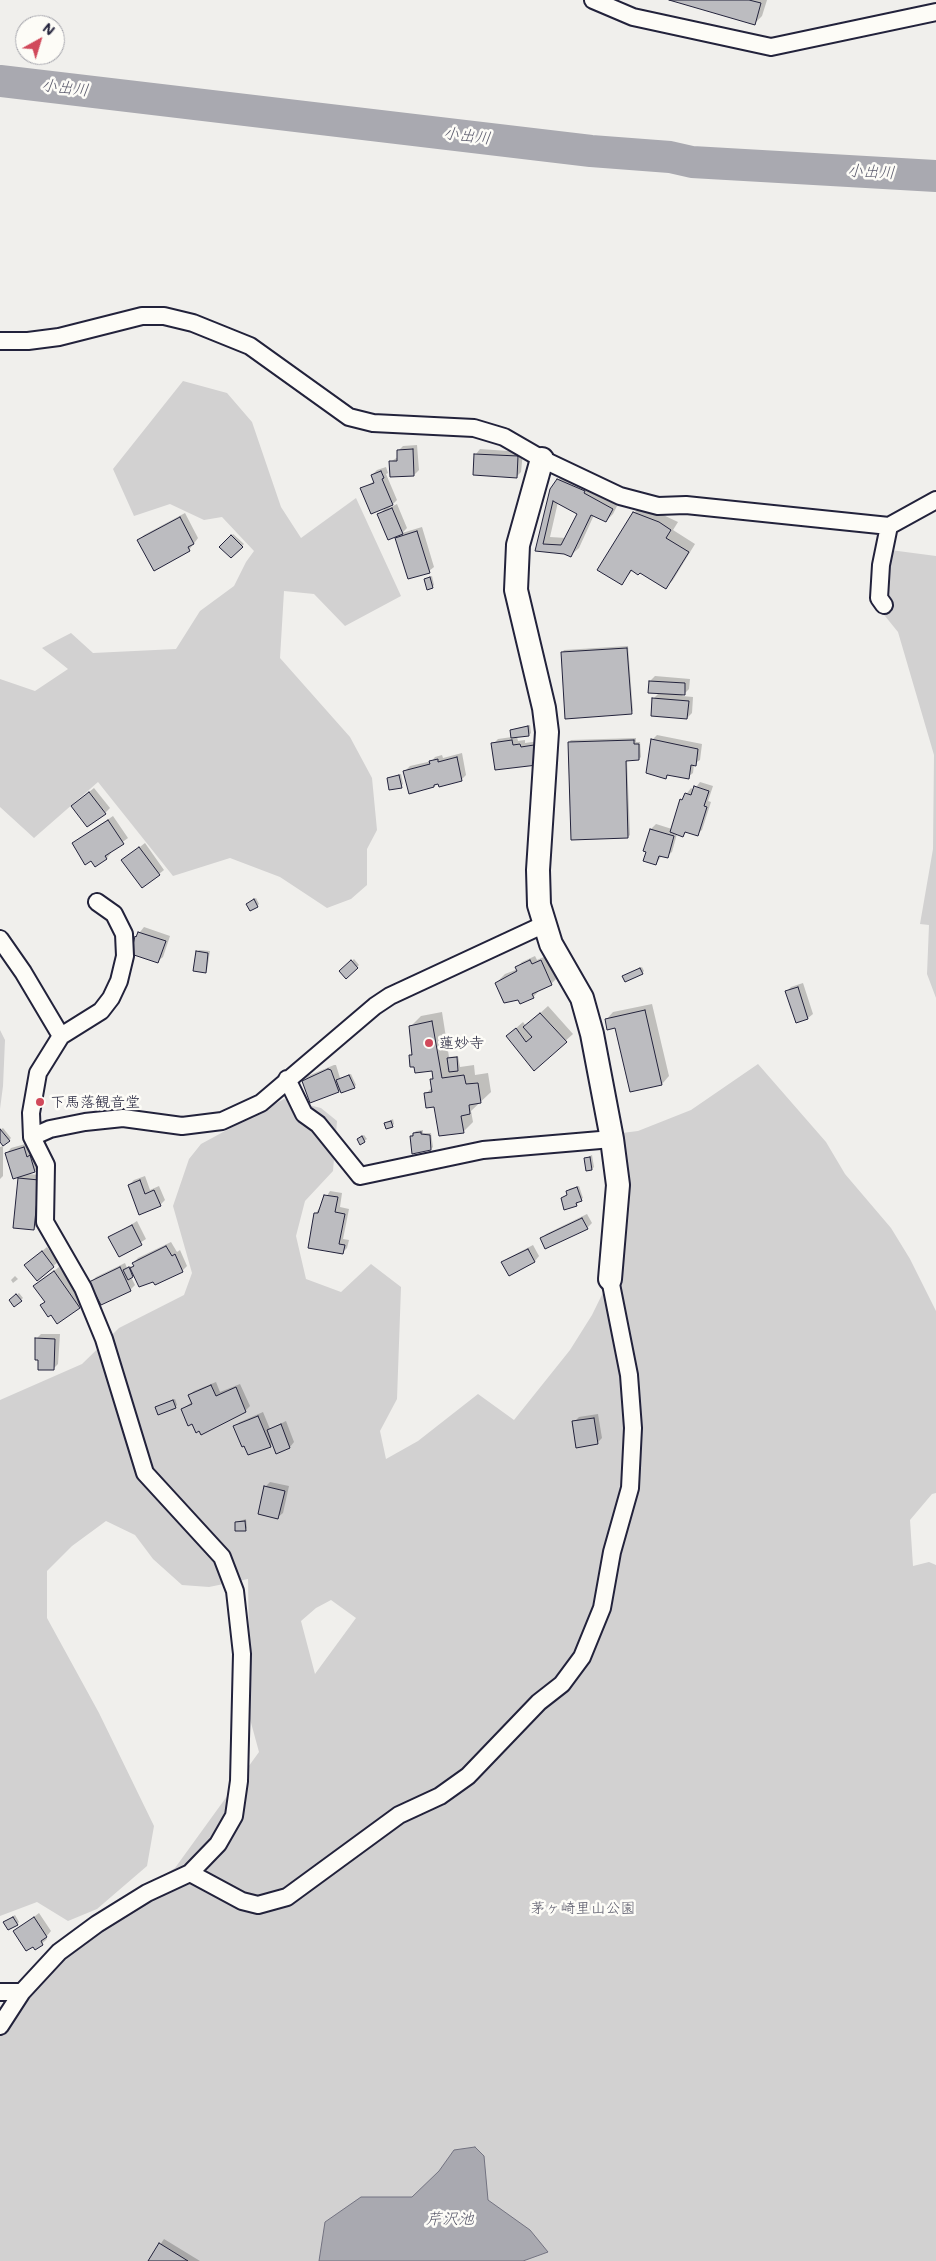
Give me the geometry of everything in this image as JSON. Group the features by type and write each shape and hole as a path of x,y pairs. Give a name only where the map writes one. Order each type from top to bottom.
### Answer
{"street":[{"path":"593,0 633,17 771,48 936,12"},
{"path":"0,341 28,341 59,337 142,316 164,316 193,323 250,346 349,416 372,423 474,428 504,437 542,459 620,496 658,506 686,505 889,526 936,500"},
{"path":"190,1873 242,1901 258,1905 286,1897 398,1815 440,1796 468,1776 539,1702 562,1684 582,1656 602,1608 612,1552 630,1488 633,1428 629,1375 610,1279 618,1185 612,1139 592,1034 582,998 552,944 539,905 538,870 547,732 544,708 516,590 518,545 542,459"},
{"path":"884,605 878,598 881,565 889,526"},
{"path":"0,2026 22,1992 59,1952 97,1924 147,1894 190,1873 218,1844 234,1816 240,1781 242,1654 235,1591 222,1556 146,1473 104,1339 83,1288 45,1222 46,1164 32,1137 31,1113 38,1072 61,1036 100,1010 111,998 119,981 124,956 124,934 114,914 97,902"},
{"path":"32,1137 50,1129 85,1122 122,1118 182,1126 222,1121 261,1103 375,1006 390,996 545,924"},
{"path":"0,939 23,972 61,1036"},
{"path":"287,1079 304,1114 318,1124 360,1176 484,1150 612,1139"},
{"path":"0,1992 22,1992"}],"green space":[{"path":"183,381 227,393 252,422 281,507 301,538 356,498 401,596 345,626 314,594 284,591 280,658 350,737 372,778 377,830 367,849 367,885 351,899 327,908 280,877 230,858 173,876 98,782 34,838 0,807 0,679 35,691 68,669 42,648 71,633 93,653 176,649 200,611 234,586 254,551 222,517 204,520 170,504 134,516 113,469"},
{"path":"875,548 936,556 936,998 927,974 929,925 920,924 933,849 934,755 898,632 872,600"},
{"path":"0,1030 5,1040 0,1109"},
{"name":"茅ヶ崎里山公園","path":"758,1064 826,1142 845,1174 891,1228 910,1259 936,1311 936,1493 932,1494 910,1520 913,1566 929,1562 936,1565 936,2261 0,2261 0,2019 14,2001 144,1887 175,1868 259,1752 250,1719 248,1579 209,1587 182,1585 153,1559 135,1535 106,1521 72,1546 47,1571 47,1618 99,1713 154,1826 147,1866 97,1909 68,1921 37,1902 0,1916 0,1400 82,1364 119,1328 184,1295 192,1273 173,1206 189,1159 201,1144 284,1099 321,1108 337,1121 333,1171 305,1201 296,1236 306,1279 341,1292 371,1264 401,1287 397,1399 380,1431 386,1459 418,1441 478,1394 514,1420 570,1350 592,1315 620,1258 624,1166 622,1133 638,1131 691,1110","holes":["331,1600 356,1618 315,1674 301,1621 316,1608"]}],"water":[{"name":"芹沢池","path":"475,2147 484,2156 488,2200 530,2230 548,2252 523,2261 319,2261 325,2222 361,2197 412,2197 439,2171 454,2150"}],"building":[{"path":"669,0 749,0 761,3 755,25"},
{"path":"413,449 414,476 390,477 389,461 397,461 397,450"},
{"path":"474,454 518,456 517,478 473,475"},
{"path":"381,471 384,478 382,479 393,505 371,514 360,488 374,483 371,475"},
{"path":"557,479 585,491 584,493 613,509 606,522 591,515 571,557 564,554 535,551 550,489","holes":["553,501 577,514 561,545 543,544"]},
{"path":"392,508 403,534 388,540 377,514"},
{"path":"633,512 659,522 671,530 666,538 689,552 666,589 640,573 638,575 631,570 622,585 597,570"},
{"path":"180,517 194,544 188,547 190,551 154,571 137,540"},
{"path":"417,531 430,573 408,579 395,538"},
{"path":"231,535 243,547 231,558 219,547"},
{"path":"430,577 433,588 427,590 424,579"},
{"path":"627,648 632,714 565,719 561,652"},
{"path":"649,681 685,683 685,695 648,693"},
{"path":"652,698 689,701 687,719 651,716"},
{"path":"528,726 529,736 511,738 510,730"},
{"path":"651,739 698,749 696,766 691,765 689,779 667,775 666,779 646,773"},
{"path":"512,740 513,745 520,744 521,747 534,745 537,765 495,770 491,743"},
{"path":"634,740 634,744 639,744 639,760 626,761 628,838 571,840 568,742"},
{"path":"457,757 462,781 439,787 438,784 434,785 434,787 409,794 403,771 430,764 429,761 438,759 438,762"},
{"path":"399,775 402,788 389,790 387,778"},
{"path":"694,786 709,791 704,806 707,807 698,836 685,832 683,837 670,832 680,799 682,800 685,793 691,795"},
{"path":"89,792 106,814 87,827 71,806"},
{"path":"108,820 124,844 105,856 107,859 95,867 91,861 85,865 72,843"},
{"path":"650,829 674,836 668,858 659,856 656,865 643,861 646,852 643,851"},
{"path":"139,847 160,875 142,888 121,860"},
{"path":"254,899 258,907 250,911 246,904"},
{"path":"138,932 166,941 158,963 131,954 135,936"},
{"path":"196,951 208,953 206,973 193,971"},
{"path":"351,960 358,968 346,979 339,971"},
{"path":"530,960 532,964 541,960 552,985 532,994 534,998 520,1004 518,1000 504,1003 495,983 517,971 515,967"},
{"path":"640,968 643,974 625,982 622,976"},
{"path":"798,987 808,1019 796,1023 785,991"},
{"path":"645,1010 662,1085 630,1092 615,1028 607,1030 605,1019"},
{"path":"540,1013 567,1042 534,1071 506,1036 516,1028 526,1042 532,1037 523,1027"},
{"path":"432,1021 442,1078 464,1075 466,1084 478,1083 481,1103 469,1105 470,1114 461,1116 464,1133 439,1136 434,1107 426,1108 424,1093 432,1092 430,1079 433,1079 432,1071 415,1073 414,1067 410,1067 409,1055 412,1055 409,1026"},
{"path":"457,1057 458,1071 449,1072 447,1058"},
{"path":"328,1069 331,1070 339,1092 310,1103 302,1081"},
{"path":"349,1075 355,1088 341,1093 336,1080"},
{"path":"391,1121 393,1127 386,1129 384,1123"},
{"path":"0,1129 10,1141 3,1146 0,1142"},
{"path":"421,1132 421,1134 430,1135 431,1150 412,1154 410,1136 413,1136 413,1133"},
{"path":"362,1136 365,1142 360,1145 357,1139"},
{"path":"24,1147 27,1157 30,1155 35,1172 13,1179 5,1153"},
{"path":"590,1157 592,1170 586,1171 584,1158"},
{"path":"18,1178 39,1180 34,1230 13,1228"},
{"path":"140,1180 145,1194 154,1190 161,1206 139,1215 128,1185"},
{"path":"577,1187 582,1201 576,1203 577,1206 564,1210 561,1198 567,1195 566,1191"},
{"path":"324,1195 338,1197 335,1212 345,1214 339,1244 345,1245 343,1254 308,1248 314,1213 318,1213"},
{"path":"582,1218 588,1229 545,1249 540,1238"},
{"path":"132,1225 142,1245 119,1257 108,1237"},
{"path":"166,1246 172,1256 175,1254 183,1272 155,1285 153,1282 139,1287 130,1268 134,1266 132,1263"},
{"path":"528,1249 535,1262 509,1276 501,1262"},
{"path":"42,1251 54,1267 37,1281 24,1265"},
{"path":"120,1267 131,1291 101,1305 89,1282"},
{"path":"129,1267 133,1277 128,1280 123,1270"},
{"path":"54,1271 80,1308 57,1324 51,1315 48,1317 40,1305 45,1302 33,1286"},
{"path":"16,1294 22,1301 14,1307 9,1300"},
{"path":"35,1338 55,1339 54,1370 38,1370 38,1360 35,1360"},
{"path":"211,1385 216,1396 236,1387 246,1412 201,1435 199,1431 196,1433 192,1424 188,1426 181,1409 192,1404 188,1395"},
{"path":"173,1400 176,1408 158,1415 155,1407"},
{"path":"258,1416 271,1447 248,1455 244,1446 242,1447 233,1426"},
{"path":"594,1418 598,1444 576,1448 572,1421"},
{"path":"281,1424 290,1448 276,1454 267,1430"},
{"path":"264,1486 285,1491 278,1519 258,1514"},
{"path":"245,1521 246,1531 235,1531 235,1522"},
{"path":"13,1917 18,1925 8,1930 3,1922"},
{"path":"34,1917 47,1937 41,1941 43,1945 35,1950 33,1947 26,1951 13,1931"},
{"path":"159,2243 188,2261 148,2261"}],"waterway":[{"name":"小出川","path":"0,81 591,151 670,157 692,162 936,176"}],"place":[{"name":"蓮妙寺","path":"429,1043"},
{"name":"下馬落観音堂","path":"40,1102"}]}
